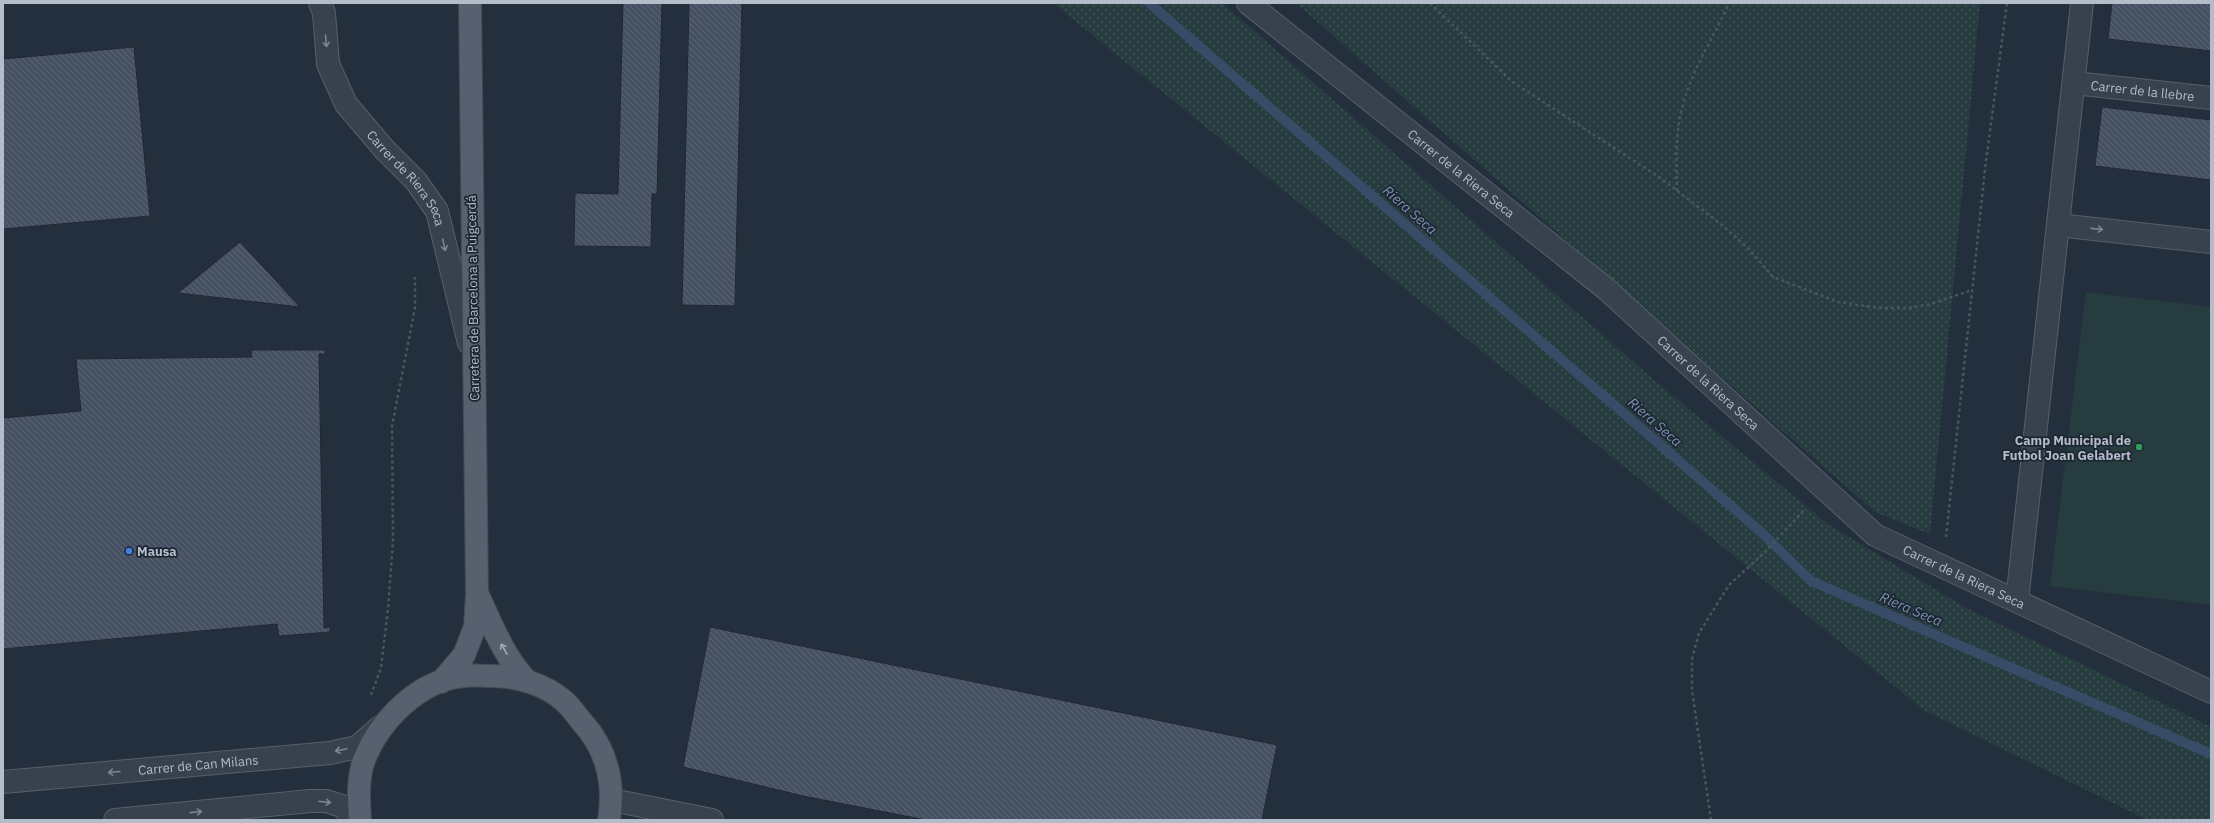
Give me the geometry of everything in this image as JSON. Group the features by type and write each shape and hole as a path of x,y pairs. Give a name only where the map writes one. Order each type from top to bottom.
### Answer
{"main road":[{"name":"Carretera de Barcelona a Puigcerdá","path":"441,682 464,655 475,627 478,594 473,364 470,3"},
{"name":"Carretera de Barcelona a Puigcerdá","path":"478,594 497,636 516,669 527,681"},
{"path":"360,820 358,790 364,760 384,723 416,694 441,682 463,676 507,676 527,681 564,701 594,735 604,755 611,782 611,810"}],"street":[{"name":"Carrer de Riera Seca","path":"320,3 324,13 328,64 346,104 385,150 416,181 437,210 445,248 457,286 473,364"},
{"name":"Carrer de la Riera Seca","path":"1248,3 1605,288 1875,535 2211,692"},
{"path":"2017,601 2082,3"},
{"name":"Carrer de la llebre","path":"2074,83 2211,98"},
{"path":"2058,225 2211,242"},
{"name":"Carrer de Can Milans","path":"3,782 330,753 357,747 384,723"},
{"path":"115,820 310,801 326,801 345,807 352,820"},
{"path":"611,810 712,820"}],"path":[{"path":"1430,3 1512,81 1677,191 1728,230 1748,248 1773,277 1838,302 1880,308 1909,308 1931,304 1972,290"},
{"path":"1677,191 1676,163 1682,108 1694,76 1729,3"},
{"path":"1942,566 1985,169 2007,3"},
{"path":"370,700 381,668 388,609 393,542 392,426 415,308 415,276"},
{"path":"1711,820 1692,690 1692,659 1699,633 1729,585 1765,552 1825,489"}],"green space":[{"path":"1053,3 1222,3 1661,386 1829,525 1966,608 2211,727 2211,820 2148,820 1925,711"},
{"path":"1296,3 1980,3 1930,534 1875,512"},
{"name":"Camp Municipal de Futbol Joan Gelabert","path":"2086,292 2211,307 2211,605 2050,586"}],"building":[{"path":"623,3 662,3 657,194 652,194 651,247 574,246 575,193 618,194"},
{"path":"689,3 742,3 735,306 682,305"},
{"path":"2112,3 2211,3 2211,51 2108,39"},
{"path":"134,47 150,216 3,229 3,59"},
{"path":"2102,107 2211,120 2211,180 2095,166"},
{"path":"240,242 300,307 178,293"},
{"path":"251,350 325,350 325,354 319,354 324,628 330,627 330,632 279,636 277,624 3,649 3,418 81,411 76,359 252,357"},
{"path":"710,627 1277,745 1262,820 926,820 803,796 683,767"}],"waterway":[{"name":"Riera Seca","path":"1149,3 1761,532 1811,581 2211,754"}],"place":[{"name":"Camp Municipal de Futbol Joan Gelabert","path":"2139,447"},
{"name":"Mausa","path":"129,551"}]}
